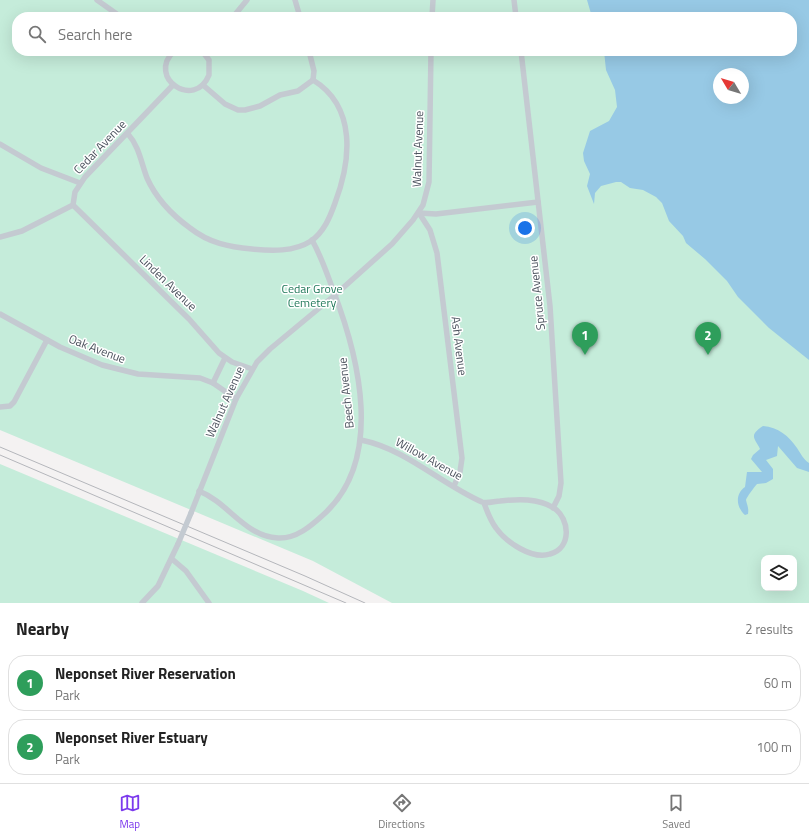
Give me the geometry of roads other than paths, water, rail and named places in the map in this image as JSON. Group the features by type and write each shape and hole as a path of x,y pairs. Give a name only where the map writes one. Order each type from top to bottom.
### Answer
{"lane":[{"path":"97,0 114,12"},
{"path":"237,12 247,0"},
{"path":"295,0 299,12"},
{"path":"432,12 433,0"},
{"path":"514,0 515,12"},
{"path":"168,56 166,62 166,71 173,85 181,90 189,91 203,85 208,79 210,68 209,60 206,56"},
{"path":"203,85 225,104 238,110 253,109 280,95 298,91 313,80 314,71 310,56"},
{"name":"Walnut Avenue","path":"142,603 158,586 172,559 236,399 252,369 270,349 392,244 419,213 426,198 428,187 432,56"},
{"name":"Spruce Avenue","path":"522,56 550,306 556,389 561,483 559,496 553,508"},
{"path":"128,134 136,145 148,179 158,196 179,220 206,239 225,246 263,250 288,249 312,240 327,222 337,199 346,166 346,128 340,111 324,88 313,80"},
{"name":"Cedar Avenue","path":"73,205 75,192 80,183 173,85"},
{"path":"0,144 41,168 80,183"},
{"path":"419,213 429,215 538,202"},
{"path":"0,237 22,231 73,205"},
{"name":"Linden Avenue","path":"73,205 190,319 225,358 252,369"},
{"name":"Ash Avenue","path":"419,213 430,230 437,253 462,458 460,472 454,486"},
{"name":"Beech Avenue","path":"200,491 218,502 254,531 271,537 288,537 308,528 335,503 348,480 361,440 361,409 355,358 346,322 312,240"},
{"name":"Oak Avenue","path":"0,314 71,352 114,369 150,376 200,378 213,383 236,399"},
{"path":"0,407 10,406 14,402 47,340"},
{"path":"213,383 225,358"},
{"name":"Willow Avenue","path":"361,440 390,450 484,503"},
{"path":"530,500 553,508 565,521 566,534 561,547 556,552 545,556 528,552 506,538 494,526 484,503 530,500"},
{"path":"172,559 186,571 209,603"}],"water":[{"path":"587,0 809,0 809,360 769,328 738,297 727,281 686,243 683,236 669,221 662,203 656,197 643,190 630,188 621,182 616,182 601,186 595,193 594,204 587,186 590,174 584,161 583,153 590,131 609,121 617,107 615,90 606,70 605,56 797,56 797,12 591,12"},
{"path":"763,426 778,430 790,440 809,463 809,472 797,468 778,446 777,456 766,460 773,469 773,479 766,483 757,484 754,487 746,499 748,514 745,515 738,504 738,497 745,487 747,472 762,472 751,459 760,449 754,435 758,429"}],"tram line":[{"path":"0,447 305,576 365,603"},
{"path":"0,455 346,603"}],"place":[{"name":"Neponset River Reservation","path":"585,355"},
{"name":"Neponset River Estuary","path":"708,355"}],"park label":[{"name":"Cedar Grove Cemetery","path":"312,296"}]}
